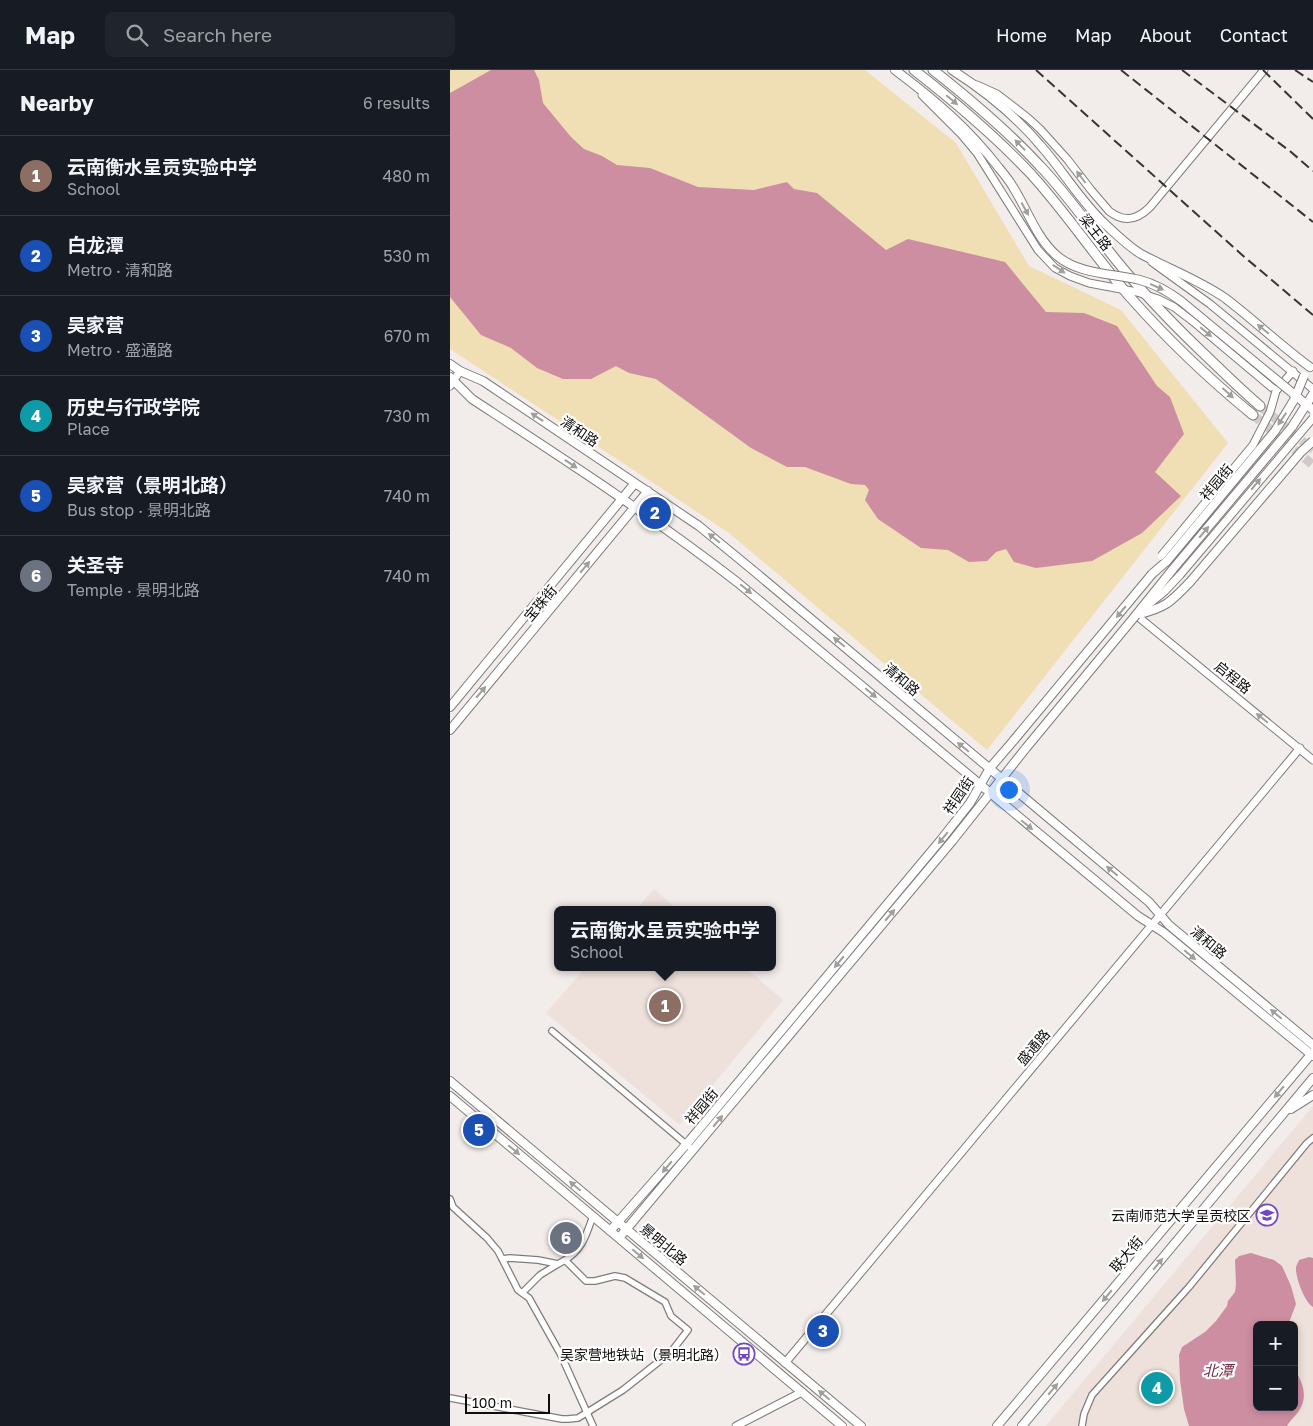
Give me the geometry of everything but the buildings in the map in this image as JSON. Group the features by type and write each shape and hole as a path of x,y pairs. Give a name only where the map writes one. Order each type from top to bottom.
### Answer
{"main road":[{"path":"894,70 932,98 986,151 1013,187 1045,242 1056,255 1080,268 1142,280 1169,292 1313,410"},
{"name":"梁王路","path":"914,70 979,122 1030,174 1130,297 1164,334 1253,415"},
{"name":"梁王路","path":"933,70 982,109 1041,166 1117,261 1147,295 1213,363 1260,406"},
{"name":"梁王路","path":"952,70 1002,107 1031,134 1104,224 1140,253 1181,273 1225,298 1301,360 1312,366"},
{"name":"清和路","path":"450,364 460,371 483,381 699,526 1149,902 1169,925 1313,1045"},
{"name":"祥园街","path":"610,1231 686,1144 940,841 970,803 990,768 1152,574 1167,561 1275,431 1294,400 1304,376 1312,366"},
{"name":"清和路","path":"451,381 472,399 686,542 737,582 1138,916 1163,932 1312,1054"},
{"name":"祥园街","path":"619,1238 953,840 1001,778 1292,427 1313,394"},
{"path":"1136,615 1161,608 1172,600 1190,582 1313,441"},
{"name":"宝珠街","path":"450,707 635,483"},
{"name":"宝珠街","path":"450,730 648,491"},
{"name":"联大街","path":"997,1426 1312,1054"},
{"path":"1022,1426 1313,1078"},
{"name":"景明北路","path":"450,1081 861,1426"},
{"path":"1283,1114 1313,1095"},
{"name":"景明北路","path":"450,1096 842,1426"}],"street":[{"path":"894,70 917,90 978,153 1038,250 1055,268 1089,283 1137,292 1174,307 1276,391"},
{"path":"956,70 972,83 997,94 1028,118 1055,144 1102,203 1113,214 1127,219 1145,213 1264,70"},
{"path":"1140,253 1210,304 1313,389"},
{"path":"451,381 460,371"},
{"path":"1152,574 1161,556 1252,445 1270,412 1276,391 1293,372"},
{"path":"1136,615 1165,591 1175,580 1313,418"},
{"name":"启程路","path":"1136,615 1313,760"},
{"name":"盛通路","path":"785,1362 1300,748"},
{"path":"552,1031 693,1150"},
{"path":"1082,1426 1084,1414 1092,1395 1189,1287 1313,1138"},
{"path":"450,1199 453,1207 487,1238 498,1251 518,1290 529,1298 562,1355 593,1426"},
{"path":"522,1293 540,1275 578,1251 593,1216"},
{"path":"502,1259 538,1260 558,1264"},
{"path":"452,1401 568,1420 578,1418 623,1390 670,1352 688,1330 671,1316 665,1302 631,1281 615,1276 595,1281 586,1281 565,1260"},
{"path":"736,1426 802,1392"}],"shaded area":[{"path":"450,70 865,70 956,143 1029,266 1121,310 1228,443 987,750 729,533 450,349"},
{"path":"654,889 673,906 639,906"},
{"path":"583,971 750,971 783,1000 680,1125 546,1013"},
{"name":"云南师范大学呈贡校区","path":"1313,1106 1313,1426 1046,1426"}],"water":[{"path":"491,70 534,70 539,80 543,103 571,137 584,149 602,156 617,165 650,168 698,187 754,190 787,182 794,189 817,193 886,250 908,239 1005,262 1046,312 1084,313 1117,326 1157,386 1170,397 1184,434 1155,472 1181,496 1142,533 1092,561 1036,568 1014,562 1006,549 996,552 987,561 969,562 948,550 921,548 878,519 865,500 869,490 865,485 851,484 805,467 787,467 751,448 656,379 629,373 616,366 591,379 563,379 537,368 511,348 481,335 450,297 450,93"},
{"name":"北潭","path":"1251,1253 1274,1260 1282,1266 1291,1286 1296,1304 1290,1321 1253,1321 1253,1411 1298,1411 1298,1375 1304,1392 1303,1402 1300,1410 1287,1426 1189,1426 1184,1409 1179,1355 1182,1347 1205,1332 1227,1306 1228,1301 1235,1292 1235,1260 1239,1256"},
{"path":"1309,1257 1313,1258 1313,1307 1304,1295 1296,1271 1299,1260"}],"tunnel":[{"path":"1260,406 1313,450"},
{"path":"1253,415 1313,465"}],"railway":[{"path":"1036,70 1241,254 1313,315"},
{"path":"1121,70 1313,222"},
{"path":"1182,70 1291,152 1313,171"},
{"path":"1263,70 1313,119"},
{"path":"1295,70 1313,82"}],"place":[{"name":"白龙潭","path":"655,513"},
{"name":"云南衡水呈贡实验中学","path":"665,1006"},
{"name":"吴家营（景明北路）","path":"479,1130"},
{"name":"云南师范大学呈贡校区","path":"1267,1215"},
{"name":"关圣寺","path":"566,1238"},
{"name":"吴家营","path":"823,1331"},
{"name":"吴家营地铁站（景明北路）","path":"744,1354"},
{"name":"历史与行政学院","path":"1157,1388"}]}
